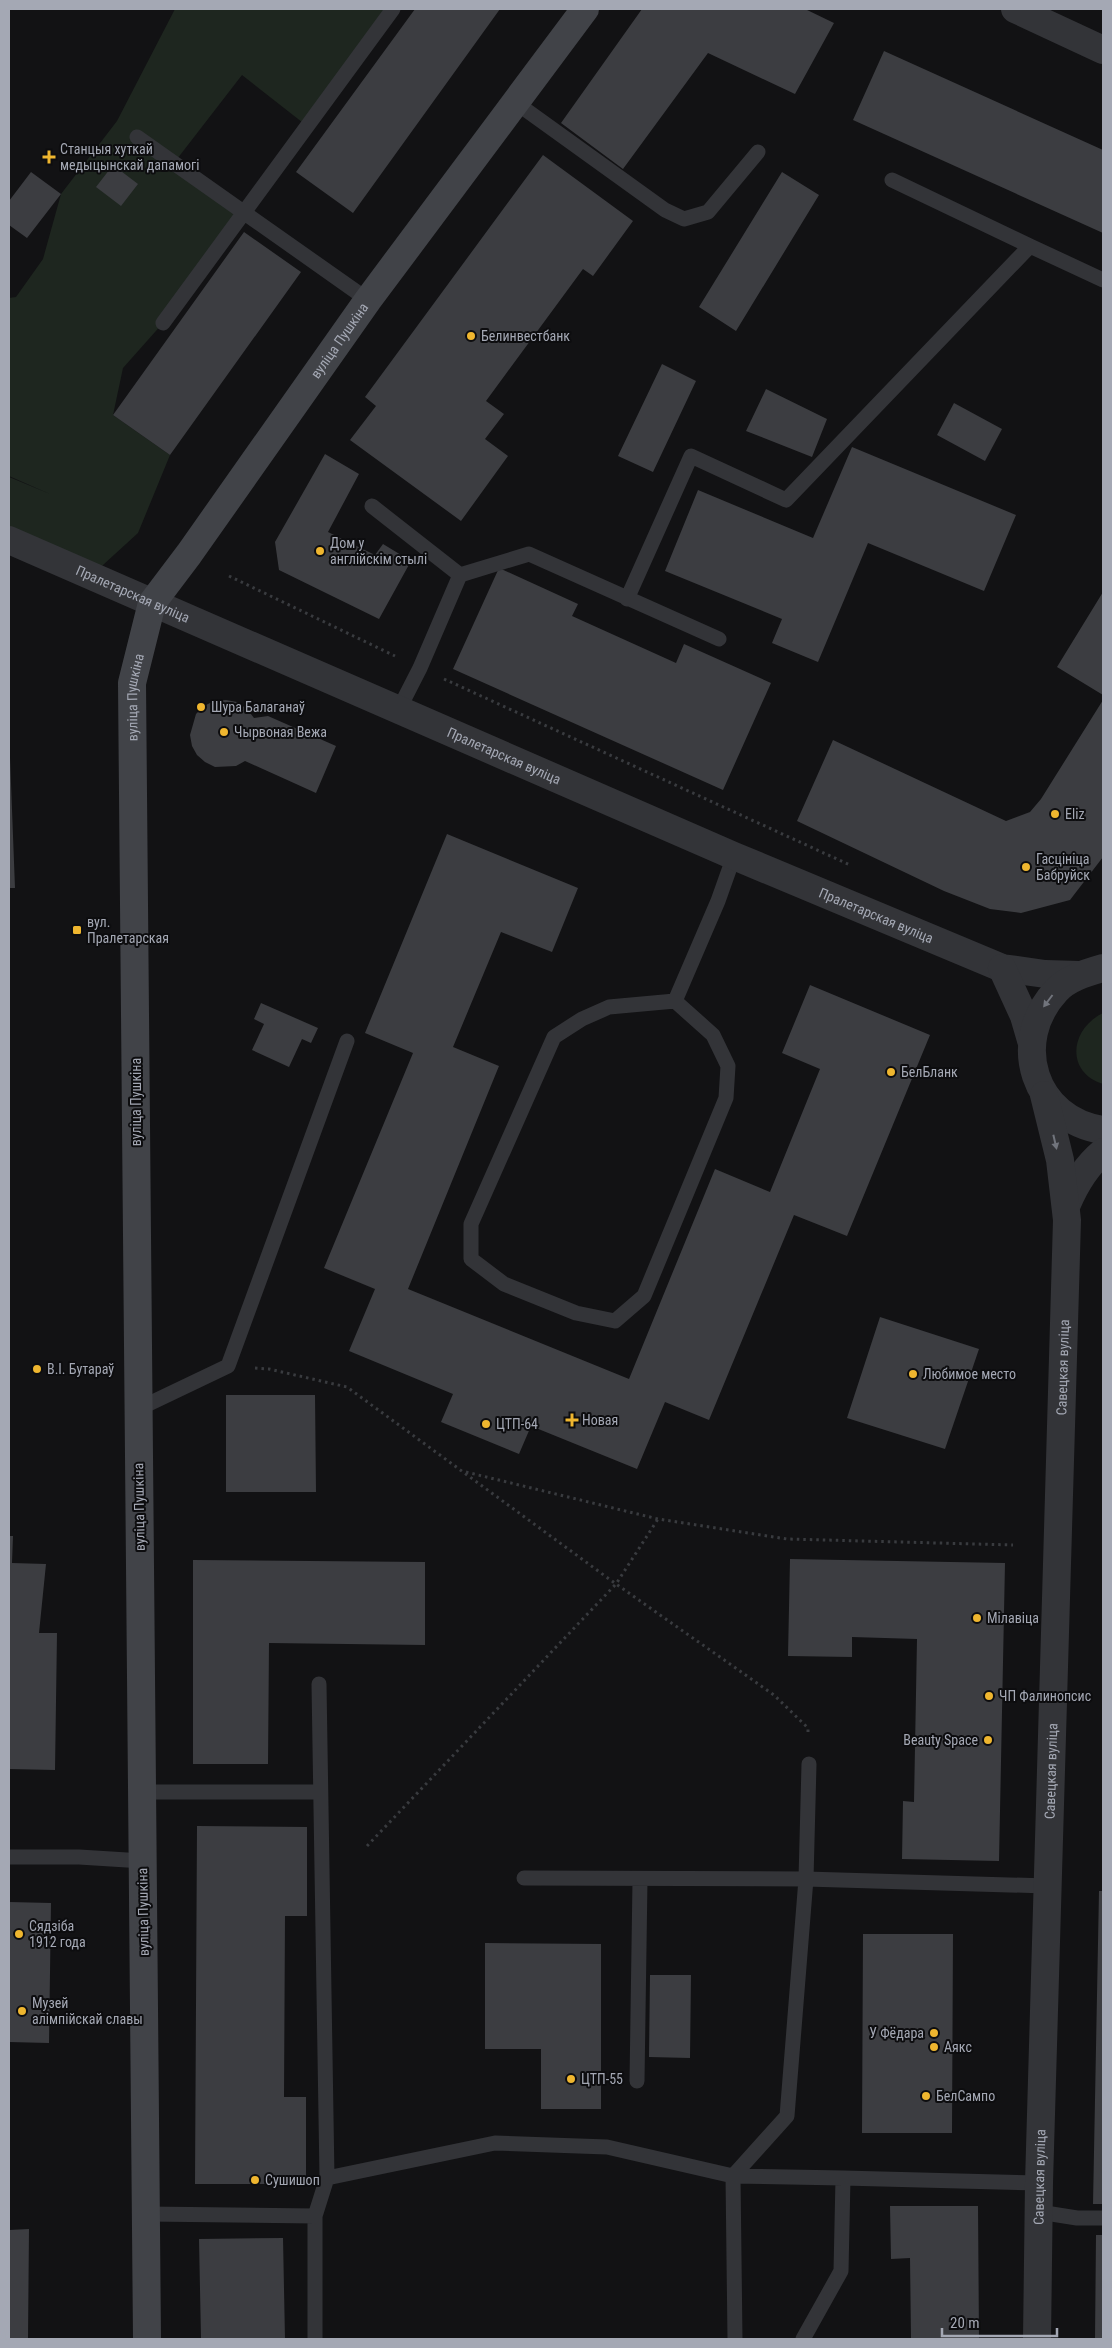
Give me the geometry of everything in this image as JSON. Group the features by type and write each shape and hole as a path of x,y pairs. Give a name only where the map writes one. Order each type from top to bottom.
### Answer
{"main road":[{"name":"вуліца Пушкіна","path":"147,2339 132,684 152,603 189,554 368,300 585,9"}],"street":[{"path":"1015,9 1103,50"},
{"name":"Пралетарская вуліца","path":"9,540 734,856 1002,968 1045,974 1091,972"},
{"path":"1002,968 1024,1016 1032,1040 1033,1068 1044,1094 1063,1115 1088,1128 1103,1130"},
{"path":"1032,1040 1040,1013 1056,990 1091,972"},
{"name":"Савецкая вуліца","path":"1037,2339 1039,2183 1067,1204 1060,1160 1044,1094"},
{"name":"Савецкая вуліца","path":"1067,1204 1075,1184 1090,1162 1103,1152"}],"lane":[{"path":"163,323 393,9"},
{"path":"515,102 665,210 684,219 708,212 758,152"},
{"path":"137,137 368,300"},
{"path":"892,180 1103,280"},
{"path":"627,599 691,456 786,500 1030,246"},
{"path":"372,506 460,575"},
{"path":"399,709 420,668 460,575 529,554 719,639"},
{"path":"675,1001 718,901 734,856"},
{"path":"675,1001 713,1035 728,1066 726,1098 644,1296 615,1322 576,1313 504,1284 471,1259 470,1224 554,1037 582,1019 610,1007 675,1001"},
{"path":"138,1409 228,1366 347,1041"},
{"path":"315,2339 314,2216 327,2178 319,1684"},
{"path":"736,2339 733,2176 787,2116 806,1879 809,1764"},
{"path":"142,1792 320,1792"},
{"path":"9,1857 79,1857 143,1861"},
{"path":"524,1878 640,1880 806,1879 1048,1886"},
{"path":"638,2081 640,1880"},
{"path":"327,2178 495,2143 607,2147 733,2176 1039,2183"},
{"path":"803,2339 840,2271 844,2178"},
{"path":"1039,2212 1077,2218 1103,2218"},
{"path":"146,2214 314,2216"}],"path":[{"path":"229,576 420,668 851,865"},
{"path":"228,1366 269,1369 347,1386 616,1584 781,1702 808,1728 809,1764"},
{"path":"463,1472 658,1519 787,1539 1013,1545"},
{"path":"367,1846 616,1584 658,1519"}],"shaded area":[{"path":"175,9 393,9 307,126 242,75 174,163 244,212 163,323 123,368 113,415 170,455 138,533 92,575 9,540 9,477 50,494 9,476 9,298 16,297 43,259 61,194 117,121"},
{"path":"1103,1013 1103,1084 1091,1078 1082,1070 1076,1050 1078,1039 1084,1029 1092,1020"}],"building":[{"path":"415,9 500,9 353,213 296,172"},
{"path":"642,9 805,9 834,23 795,94 708,53 623,169 561,123"},
{"path":"884,51 1103,150 1103,233 853,120"},
{"name":"Белинвестбанк","path":"543,155 633,221 593,276 583,269 486,401 504,414 485,439 508,456 461,521 350,440 376,406 365,397"},
{"path":"113,165 138,184 121,206 96,187"},
{"path":"31,172 61,194 27,238 9,225 9,201"},
{"path":"782,172 819,195 736,331 699,307"},
{"path":"244,232 301,272 170,455 113,415"},
{"path":"662,364 696,381 653,472 618,456"},
{"path":"766,389 827,419 812,457 746,431"},
{"path":"954,403 1002,429 985,461 937,435"},
{"path":"852,447 1016,515 984,591 868,543 818,662 772,643 782,619 665,571 698,490 813,538"},
{"path":"325,454 359,474 328,532 375,555 383,544 411,561 379,619 279,570 275,542"},
{"path":"499,568 578,604 572,616 676,663 684,644 771,683 723,790 453,669"},
{"path":"1103,592 1103,695 1057,667"},
{"path":"226,700 237,702 247,709 254,718 268,716 336,746 316,793 245,761 236,766 215,767 197,755 192,746 190,735 196,714 204,706 214,701"},
{"path":"1103,700 1103,857 1070,900 1021,913 990,909 944,891 797,821 833,740 1006,821 1030,812 1041,799"},
{"path":"9,731 15,888 9,888"},
{"path":"447,834 578,888 552,952 501,932 453,1047 499,1066 408,1289 629,1379 715,1169 770,1192 820,1069 782,1053 810,985 930,1035 847,1236 794,1215 709,1420 665,1402 637,1469 531,1426 519,1454 441,1422 453,1394 349,1351 375,1289 324,1268 413,1053 365,1033"},
{"path":"261,1003 318,1028 311,1043 302,1039 289,1067 252,1050 264,1024 254,1019"},
{"path":"880,1317 979,1349 945,1449 847,1418"},
{"path":"226,1395 315,1395 316,1492 226,1492"},
{"path":"9,1536 13,1536 12,1563 46,1564 39,1633 57,1633 55,1770 9,1769"},
{"path":"790,1559 1005,1563 999,1861 902,1859 903,1801 914,1802 917,1639 852,1637 852,1657 788,1656"},
{"path":"193,1560 425,1562 425,1645 269,1643 268,1764 193,1764"},
{"path":"197,1826 307,1827 307,1916 285,1916 284,2097 306,2097 306,2184 195,2184"},
{"path":"1099,1891 1103,1891 1103,2204 1093,2204"},
{"path":"9,1902 51,1903 49,2043 9,2042"},
{"path":"863,1934 953,1934 952,2133 862,2133"},
{"path":"485,1943 601,1944 601,2109 541,2109 541,2049 485,2049"},
{"path":"650,1975 691,1975 690,2058 649,2057"},
{"path":"890,2206 978,2206 979,2339 911,2339 910,2258 891,2259"},
{"path":"29,2229 28,2339 9,2339 9,2230"},
{"path":"1096,2235 1103,2235 1103,2339 1095,2339"},
{"path":"283,2238 285,2339 201,2339 199,2239"}],"place":[{"name":"Станцыя хуткай медыцынскай дапамогі","path":"49,157"},
{"name":"Белинвестбанк","path":"471,336"},
{"name":"Дом у англійскім стылі","path":"320,551"},
{"name":"Шура Балаганаў","path":"201,707"},
{"name":"Чырвоная Вежа","path":"224,732"},
{"name":"Eliz","path":"1055,814"},
{"name":"Гасцініца Бабруйск","path":"1026,867"},
{"name":"вул. Пралетарская","path":"77,930"},
{"name":"БелБланк","path":"891,1072"},
{"name":"В.І. Бутараў","path":"37,1369"},
{"name":"Любимое место","path":"913,1374"},
{"name":"Новая","path":"572,1420"},
{"name":"ЦТП-64","path":"486,1424"},
{"name":"Мiлавiца","path":"977,1618"},
{"name":"ЧП Фалинопсис","path":"989,1696"},
{"name":"Beauty Space","path":"988,1740"},
{"name":"Сядзіба 1912 года","path":"19,1934"},
{"name":"Музей алімпійскай славы","path":"22,2011"},
{"name":"У Фёдара","path":"934,2033"},
{"name":"Аякс","path":"934,2047"},
{"name":"ЦТП-55","path":"571,2079"},
{"name":"БелСампо","path":"926,2096"},
{"name":"Сушишоп","path":"255,2180"}]}
